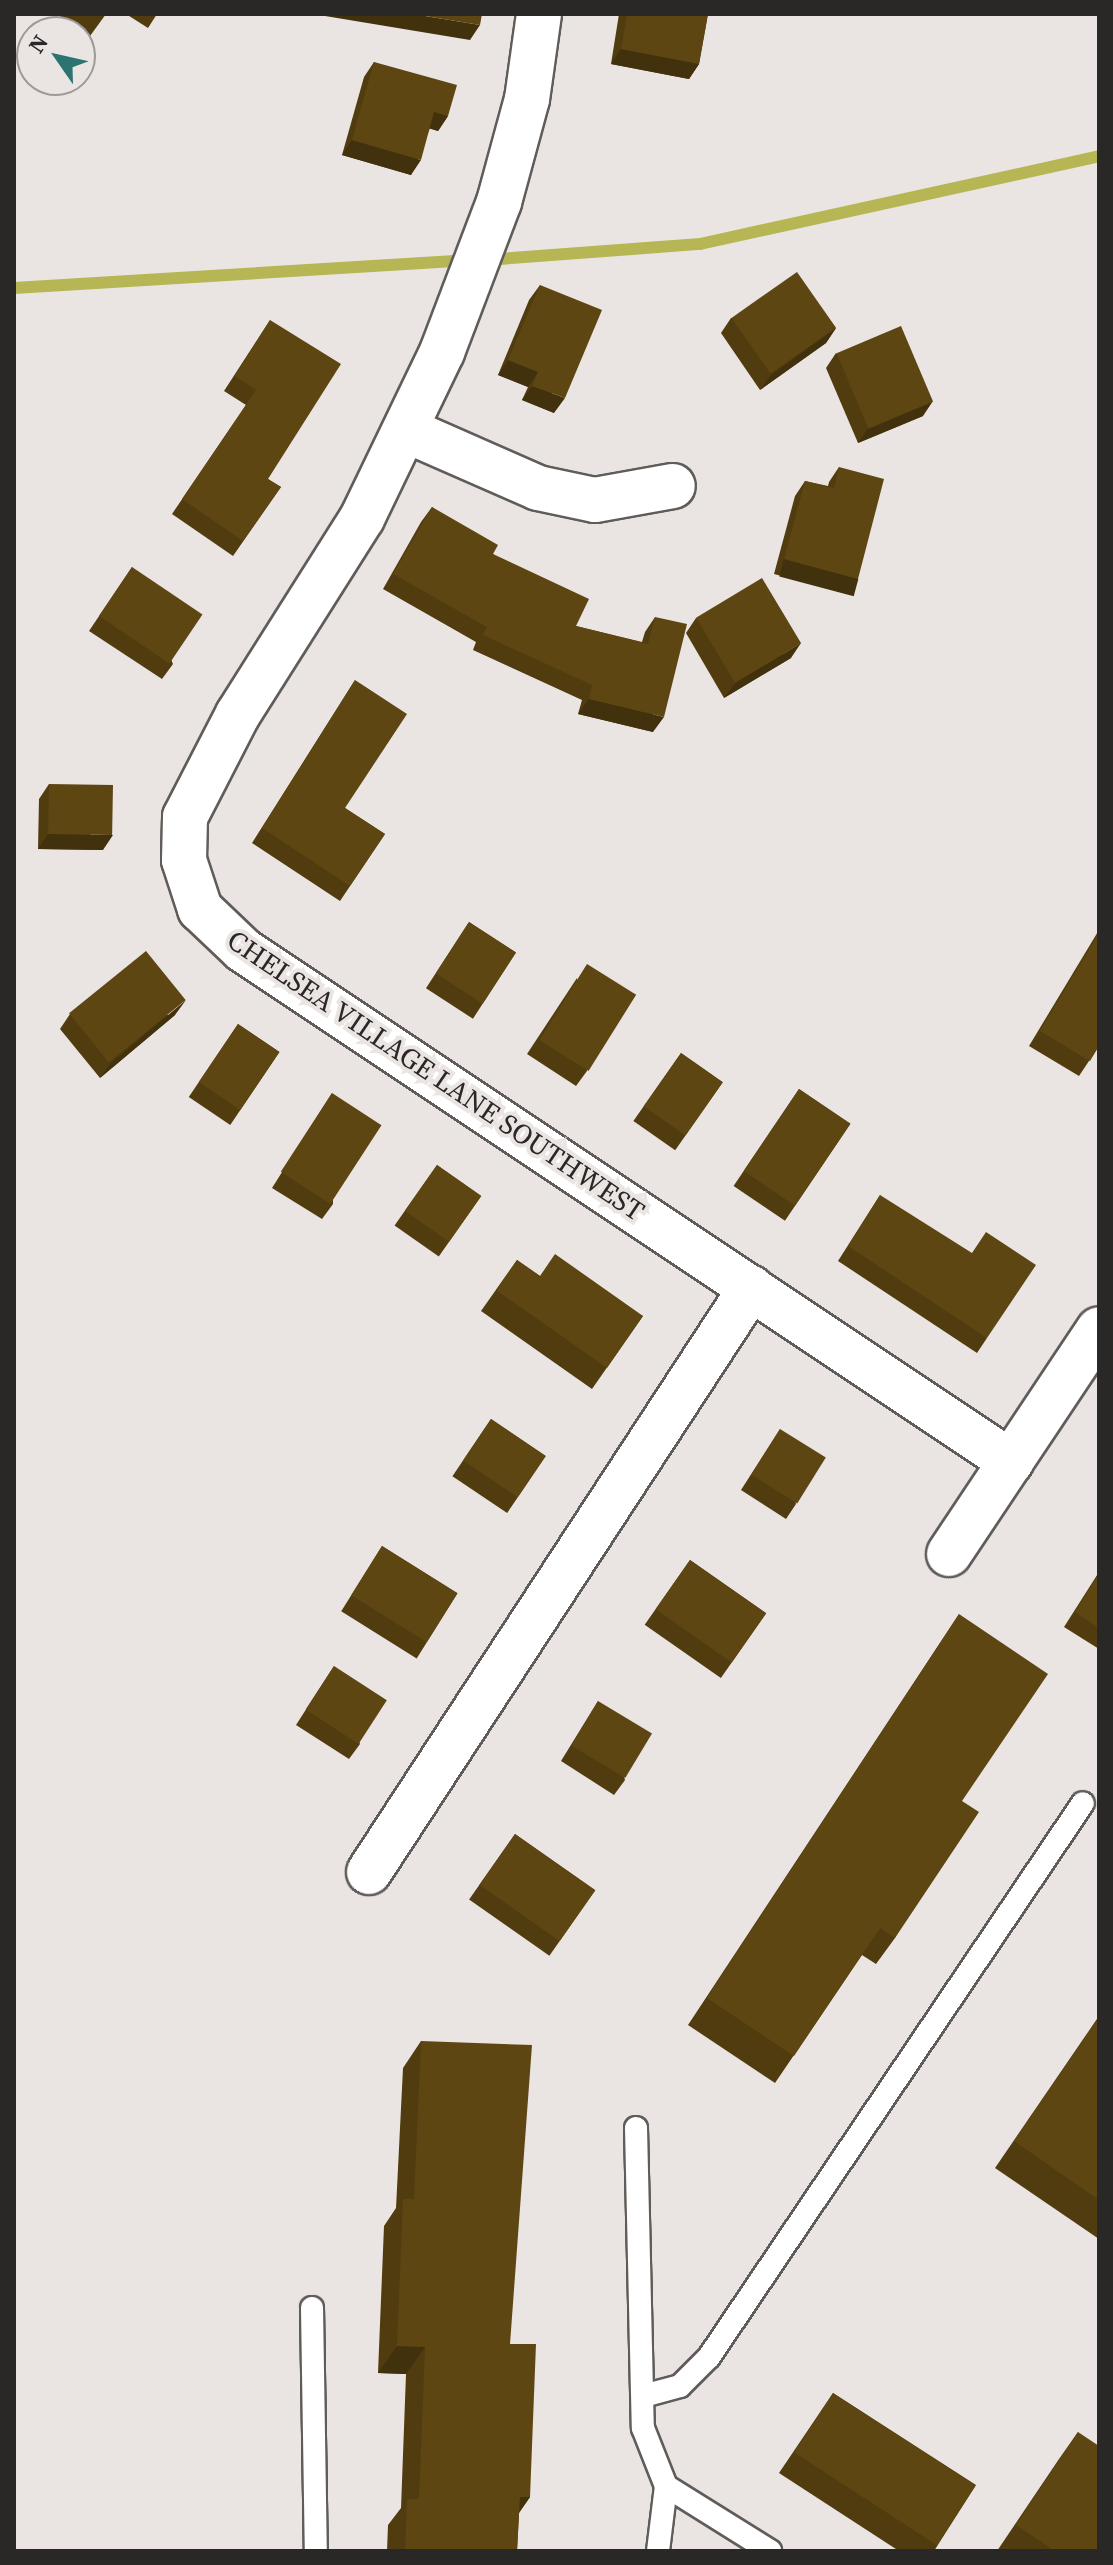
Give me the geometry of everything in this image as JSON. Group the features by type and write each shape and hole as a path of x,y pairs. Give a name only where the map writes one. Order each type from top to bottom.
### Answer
{"street":[{"name":"CHELSEA VILLAGE LANE SOUTHWEST","path":"539,14 527,99 499,202 406,430 362,518 203,774 185,817 184,860 200,909 243,950 1011,1462"},
{"path":"406,430 538,488 595,500 673,486"},
{"path":"369,1872 751,1288"},
{"path":"949,1554 1099,1329"}],"lane":[{"path":"643,2396 680,2386 709,2357 1083,1803"},
{"path":"636,2128 643,2428 666,2486 658,2551"},
{"path":"312,2308 316,2551"},
{"path":"666,2486 770,2551"}],"building":[{"path":"413,14 482,14 480,25"},
{"path":"627,14 708,14 699,64 621,49"},
{"path":"374,62 457,85 448,116 434,112 421,160 352,140"},
{"path":"797,272 836,328 770,374 731,318"},
{"path":"540,285 602,310 565,398 532,386 538,372 508,360"},
{"path":"270,320 341,364 268,479 281,487 243,541 182,499 256,390 235,376"},
{"path":"901,326 933,401 869,429 837,353"},
{"path":"839,467 884,479 858,579 784,559 805,481 834,488"},
{"path":"432,507 498,545 493,554 589,599 576,626 648,644 655,617 687,624 664,717 589,699 592,685 483,635 487,627 393,574"},
{"path":"132,567 202,615 169,663 99,616"},
{"path":"762,578 801,643 735,683 696,618"},
{"path":"355,680 407,714 345,808 385,834 350,886 262,828"},
{"path":"49,784 113,785 112,835 48,834"},
{"path":"469,922 516,952 483,1004 436,973"},
{"path":"1099,933 1099,1046 1090,1061 1040,1031"},
{"path":"146,951 186,1000 109,1062 69,1013"},
{"path":"587,964 636,995 588,1071 539,1040"},
{"path":"238,1024 279,1052 240,1110 199,1082"},
{"path":"681,1053 723,1082 685,1135 644,1106"},
{"path":"799,1089 850,1124 795,1206 744,1171"},
{"path":"332,1093 381,1125 330,1204 281,1172"},
{"path":"437,1165 481,1196 449,1242 405,1211"},
{"path":"880,1195 972,1253 986,1232 1036,1265 987,1338 848,1246"},
{"path":"555,1254 643,1316 607,1368 496,1290 517,1260 540,1276"},
{"path":"491,1419 546,1456 518,1497 463,1460"},
{"path":"780,1429 826,1458 797,1503 751,1475"},
{"path":"382,1546 457,1593 427,1642 351,1595"},
{"path":"690,1560 766,1613 732,1662 656,1609"},
{"path":"1099,1574 1099,1628 1075,1612"},
{"path":"959,1614 1048,1674 962,1801 979,1812 895,1938 880,1928 794,2056 707,1998"},
{"path":"334,1666 387,1700 359,1744 306,1710"},
{"path":"598,1701 652,1733 625,1778 571,1746"},
{"path":"515,1834 595,1890 560,1941 479,1885"},
{"path":"1099,2017 1099,2200 1014,2141"},
{"path":"421,2041 532,2045 510,2344 536,2344 530,2497 520,2497 517,2551 405,2551 407,2499 419,2499 425,2347 397,2346 403,2199 414,2199"},
{"path":"833,2393 976,2486 937,2545 794,2453"},
{"path":"1078,2432 1099,2446 1099,2551 1055,2551 1016,2525"}],"waterway":[{"path":"486,260 700,244 1099,156"},
{"path":"14,288 467,260"}]}
